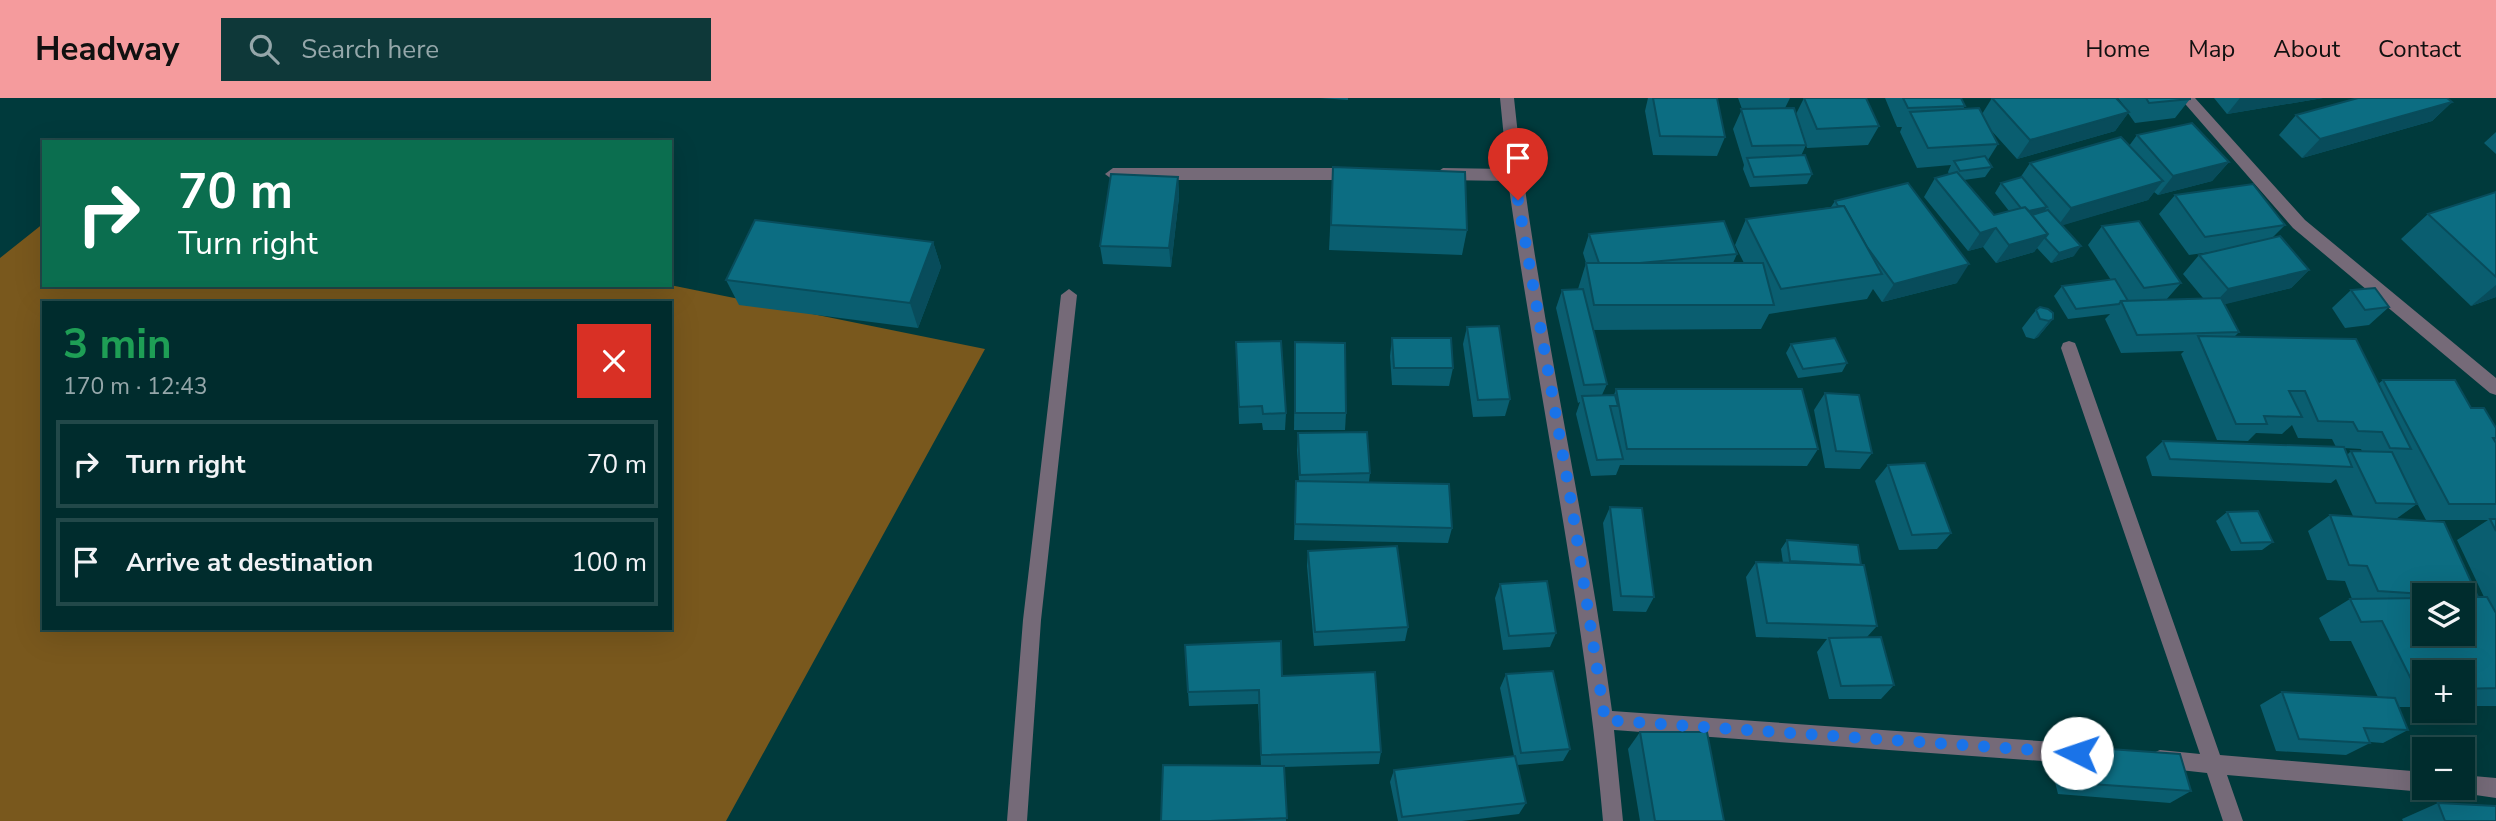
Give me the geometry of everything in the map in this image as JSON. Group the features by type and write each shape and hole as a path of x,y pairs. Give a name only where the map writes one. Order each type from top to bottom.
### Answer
{"street":[{"path":"1507,98 1513,174 1572,507 1605,720 1613,821"},
{"path":"2187,98 2300,224 2496,388"},
{"path":"1113,174 1370,174"},
{"path":"1422,174 1513,174"},
{"path":"1017,821 1032,620 1069,295"},
{"path":"2069,348 2233,821"},
{"path":"1605,720 2105,755"},
{"path":"2146,758 2412,781"},
{"path":"2475,786 2496,788"}],"shaded area":[{"path":"42,225 42,287 672,285 985,349 726,821 0,821 0,258"}],"building":[{"path":"1653,98 1717,98 1725,137 1660,136"},
{"path":"1804,98 1866,98 1879,126 1817,129"},
{"path":"1903,98 1961,98 1965,106 1908,108"},
{"path":"1992,98 2116,98 2129,112 2030,140"},
{"path":"2146,98 2190,98 2190,99 2149,103"},
{"path":"2358,98 2447,98 2452,102 2320,139 2296,115"},
{"path":"1794,108 1806,145 1752,146 1741,109"},
{"path":"1979,108 1998,144 1928,148 1910,112"},
{"path":"2192,123 2229,162 2173,176 2137,135"},
{"path":"2121,137 2163,181 2071,208 2030,163"},
{"path":"1805,155 1812,174 1754,177 1747,158"},
{"path":"1985,156 1992,167 1960,171 1954,161"},
{"path":"1333,167 1465,172 1467,230 1331,225"},
{"path":"1957,172 1994,215 2025,207 2048,234 2009,245 1996,228 1980,233 1935,178"},
{"path":"1111,174 1178,177 1169,248 1100,246"},
{"path":"2022,177 2047,207 2029,211 2025,207 2021,208 2001,183"},
{"path":"1908,183 1969,264 1894,284 1867,247 1844,206 1838,206 1835,201"},
{"path":"2253,184 2285,225 2205,237 2175,195"},
{"path":"2496,192 2496,277 2428,214"},
{"path":"1844,206 1882,274 1781,289 1746,219"},
{"path":"2048,210 2081,246 2059,253 2045,238 2048,234 2032,215"},
{"path":"755,220 933,242 910,303 726,280"},
{"path":"1724,221 1737,254 1640,263 1599,263 1589,234"},
{"path":"2139,221 2181,283 2144,288 2102,226"},
{"path":"2280,236 2309,270 2228,289 2199,255"},
{"path":"1586,263 1763,263 1774,305 1594,305"},
{"path":"2115,279 2128,301 2076,309 2062,286"},
{"path":"2375,288 2389,307 2365,310 2351,290"},
{"path":"1583,289 1607,384 1584,385 1562,290"},
{"path":"2221,298 2239,332 2137,335 2121,301"},
{"path":"2040,307 2053,313 2053,319 2040,319 2036,310"},
{"path":"1499,326 1510,399 1478,400 1467,327"},
{"path":"2198,336 2356,339 2411,449 2390,448 2382,432 2358,431 2353,422 2318,421 2305,391 2289,391 2302,417 2264,416 2267,424 2236,424"},
{"path":"1392,338 1451,338 1453,368 1394,368"},
{"path":"1835,338 1847,363 1803,369 1791,344"},
{"path":"1281,341 1286,413 1263,414 1262,406 1239,407 1236,342"},
{"path":"1295,342 1345,343 1346,413 1295,413"},
{"path":"2383,380 2455,380 2471,408 2484,408 2496,428 2496,438 2493,438 2496,443 2496,504 2449,504"},
{"path":"1616,389 1802,389 1818,449 1627,449"},
{"path":"1825,393 1859,395 1872,453 1836,451"},
{"path":"1615,395 1618,406 1610,406 1623,459 1597,460 1582,396"},
{"path":"1367,432 1370,473 1300,475 1298,433"},
{"path":"2163,441 2344,447 2352,467 2170,459"},
{"path":"2351,451 2392,452 2417,504 2376,503"},
{"path":"1925,463 1951,533 1912,535 1888,465"},
{"path":"1296,481 1449,484 1452,528 1295,524"},
{"path":"1610,507 1642,508 1654,597 1621,596"},
{"path":"2258,511 2273,542 2241,543 2227,512"},
{"path":"2330,515 2444,522 2472,583 2412,583 2412,593 2378,591 2367,566 2349,565"},
{"path":"2490,519 2496,519 2496,531"},
{"path":"1787,540 1858,545 1861,565 1790,561"},
{"path":"1397,546 1408,627 1315,632 1308,551"},
{"path":"1756,562 1864,565 1877,626 1767,623"},
{"path":"1547,581 1556,633 1509,636 1500,584"},
{"path":"2475,597 2487,597 2496,613 2496,688 2475,689 2475,660 2412,660 2412,681 2382,621 2361,622 2350,599 2412,598 2412,646 2475,646"},
{"path":"1881,637 1894,685 1841,686 1829,638"},
{"path":"1281,641 1282,676 1375,672 1381,752 1261,755 1259,690 1188,692 1185,645"},
{"path":"1553,671 1570,749 1521,753 1506,674"},
{"path":"2282,692 2395,698 2408,730 2364,728 2370,743 2299,739"},
{"path":"1640,732 1707,732 1724,821 1655,821"},
{"path":"2067,746 2180,754 2191,791 2077,783"},
{"path":"1515,756 1526,803 1402,817 1394,770"},
{"path":"1163,765 1284,766 1287,818 1161,821"},
{"path":"2438,803 2496,806 2496,821 2445,821"}],"route":[{"path":"1518,200 1572,507 1605,720 2077,753"}]}
